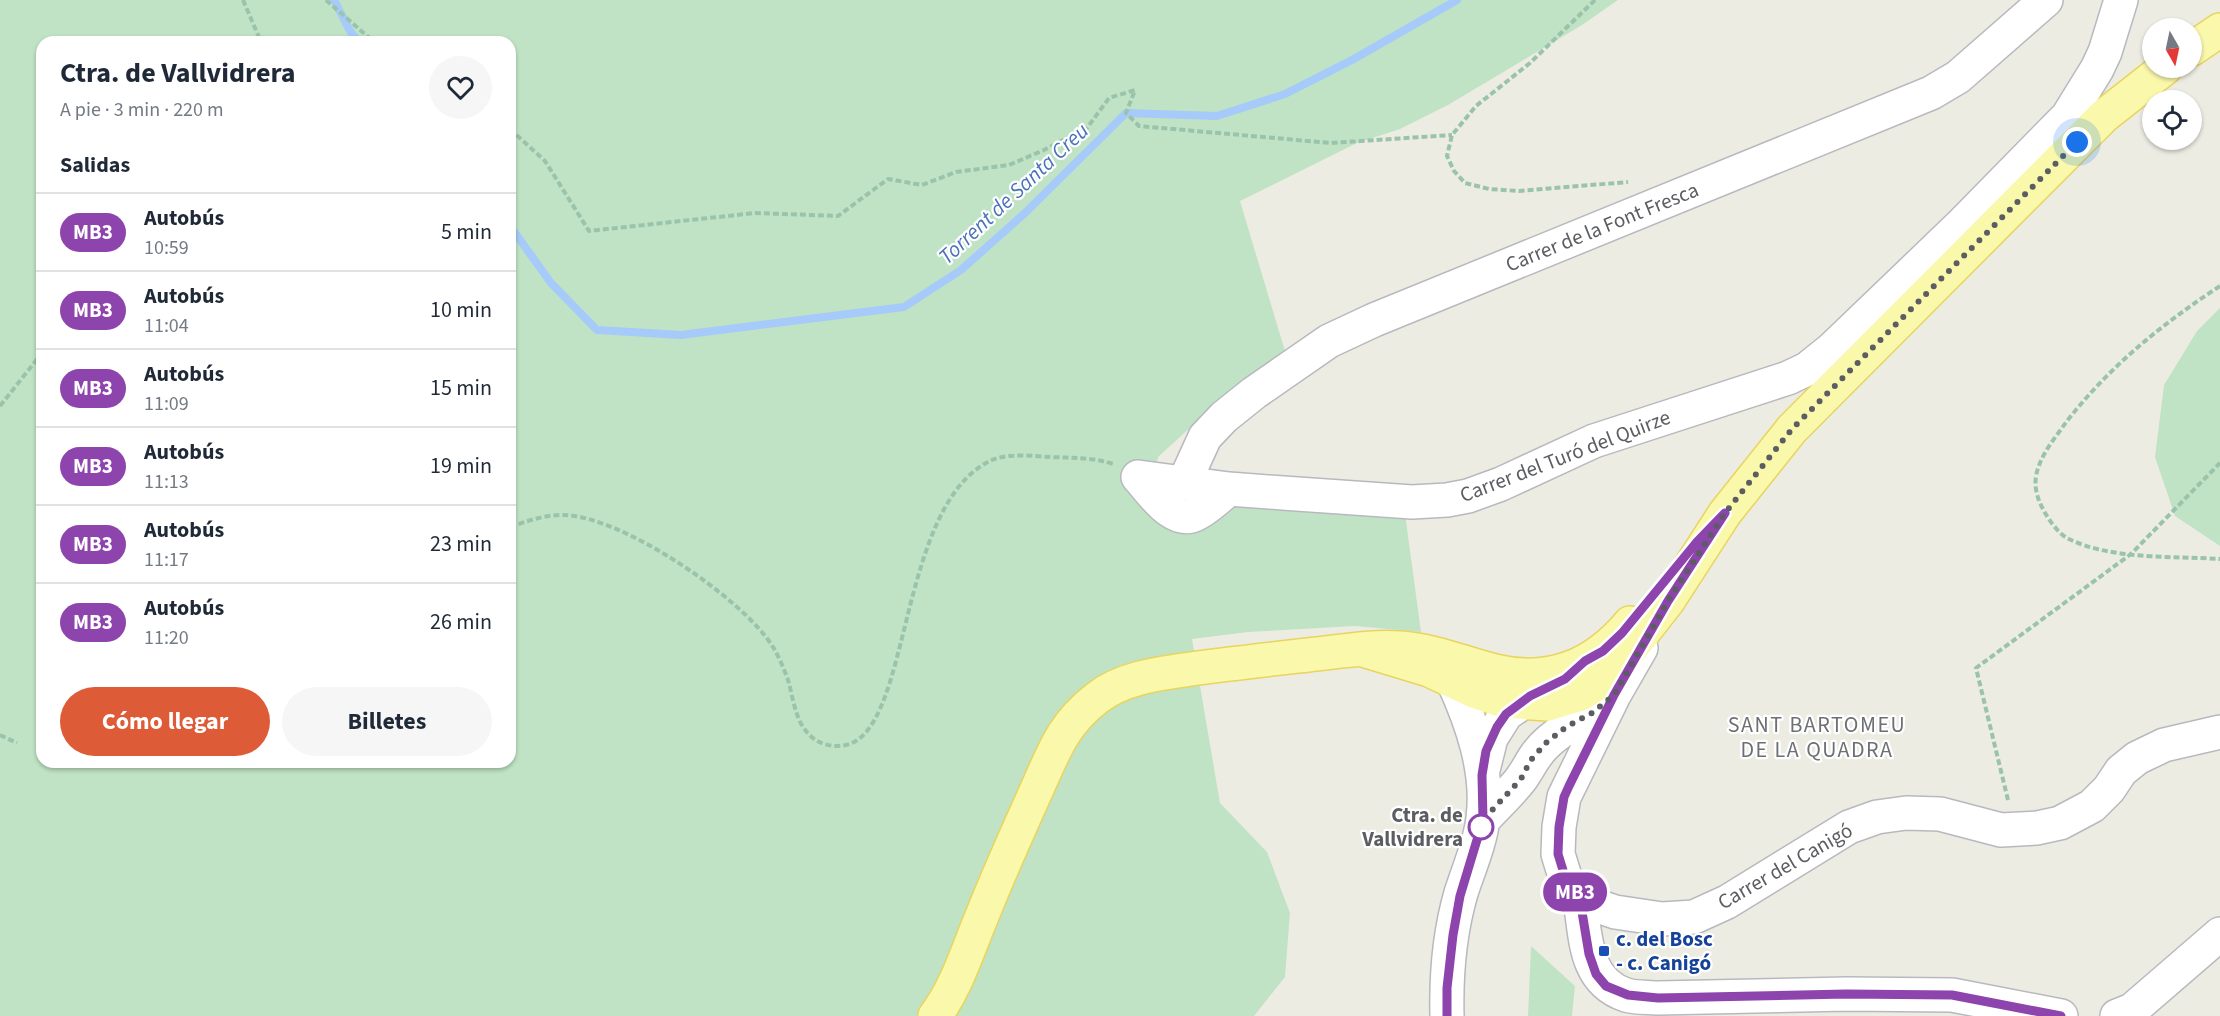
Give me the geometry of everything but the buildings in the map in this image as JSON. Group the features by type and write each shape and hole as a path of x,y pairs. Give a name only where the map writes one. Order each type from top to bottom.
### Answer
{"main road":[{"path":"2202,42 2220,30"},
{"path":"935,1016 958,974 1000,872 1064,731 1090,704 1116,687 1156,675 1243,662 1363,650 1412,664 1456,670 1535,675 1554,674 1603,651 1622,633 1696,543 1725,513 1792,429 2104,116 2152,78"},
{"path":"1456,670 1490,697 1522,704 1548,704 1581,694 1614,670 1668,601 1725,513"}],"street":[{"name":"Carrer de la Font Fresca","path":"1184,483 1205,437 1224,417 1254,393 1329,341 1384,315 1931,93 1958,77 2046,0"},
{"name":"Carrer del Turó del Quirze","path":"1138,477 1229,489 1412,502 1447,500 1468,496 1501,484 1594,441 1788,378 1807,369 1832,349 1960,226 2068,116 2105,52 2121,0"},
{"path":"1138,477 1170,511 1182,516 1193,516 1199,513 1229,489"},
{"path":"1668,601 1614,695 1574,775 1564,797 1559,827 1558,854 1566,880 1580,900 1589,954 1596,974 1606,986 1628,995 1658,998 1846,994 1952,995 2061,1016"},
{"path":"1482,775 1486,751 1506,714 1530,696 1565,679 1585,661"},
{"path":"1447,1016 1448,979 1460,896 1483,820 1482,775 1471,721 1456,670"},
{"path":"1530,761 1546,743 1566,727 1592,713 1614,695"},
{"path":"1483,820 1521,779 1530,761 1534,742 1533,726 1522,704"},
{"name":"Carrer del Canigó","path":"1580,900 1615,912 1662,919 1695,917 1727,902 1849,827 1877,817 1906,813 1940,814 2001,830 2037,828 2060,823 2092,806 2109,789 2121,771 2137,758 2164,745 2220,732"},
{"path":"2117,1016 2132,1010 2220,934"}],"path":[{"path":"243,0 258,36"},
{"path":"326,0 367,36"},
{"path":"1595,0 1530,63 1476,106 1452,135 1447,156 1454,171 1465,183 1481,187 1519,191 1632,181"},
{"path":"516,134 545,161 589,231 755,213 838,216 888,179 922,184 956,172 1009,165 1087,128 1109,98 1135,90 1126,113 1139,126 1331,143 1452,135"},
{"path":"2220,286 2183,310 2138,346 2101,381 2043,455 2036,477 2036,498 2048,518 2066,537 2095,548 2131,554 2220,559"},
{"path":"0,406 36,361"},
{"path":"516,525 541,517 564,514 593,519 619,530 672,559 725,596 762,631 782,665 805,731 817,741 830,746 847,745 862,738 874,722 883,703 926,547 960,486 975,470 994,459 1022,455 1095,458 1118,466 1138,477"},
{"path":"2015,830 1976,668 2131,554 2220,463"},
{"path":"0,735 17,744"}],"green space":[{"path":"0,0 1618,0 1582,25 1448,105 1400,129 1357,143 1240,201 1285,351 1226,395 1158,457 1147,508 1230,498 1404,506 1421,632 1355,626 1248,632 1192,639 1220,803 1267,852 1290,913 1285,977 1254,1016 0,1016"},
{"path":"2220,308 2220,546 2175,516 2155,457 2164,385 2197,331"},
{"path":"1531,946 1575,986 1572,1016 1528,1016"}],"waterway":[{"name":"Torrent de Santa Creu","path":"334,0 354,36"},
{"name":"Torrent de Santa Creu","path":"516,234 551,283 597,330 681,335 904,307 961,270 1025,213 1126,113 1217,116 1285,94 1352,60 1457,0"}],"bus line":[{"name":"MB3","path":"1447,1016 1447,988 1453,935 1460,896 1483,820 1482,775 1486,751 1497,727 1513,708 1522,704 1530,696 1565,679 1585,661 1603,651 1622,633 1696,543 1725,513 1668,601 1614,695 1564,797 1559,827 1558,854 1566,880 1580,900 1589,954 1596,974 1606,986 1628,995 1658,998 1846,994 1952,995 2061,1016"}],"place":[{"name":"Ctra. de Vallvidrera","path":"1481,827"},
{"name":"c. del Bosc - c. Canigó","path":"1604,951"}],"district":[{"name":"SANT BARTOMEU DE LA QUADRA","path":"1817,736"}],"route":[{"path":"1481,827 1483,820 1521,779 1530,761 1546,743 1566,727 1592,713 1614,695 1668,601 1725,513 1792,429 2077,142"}]}
